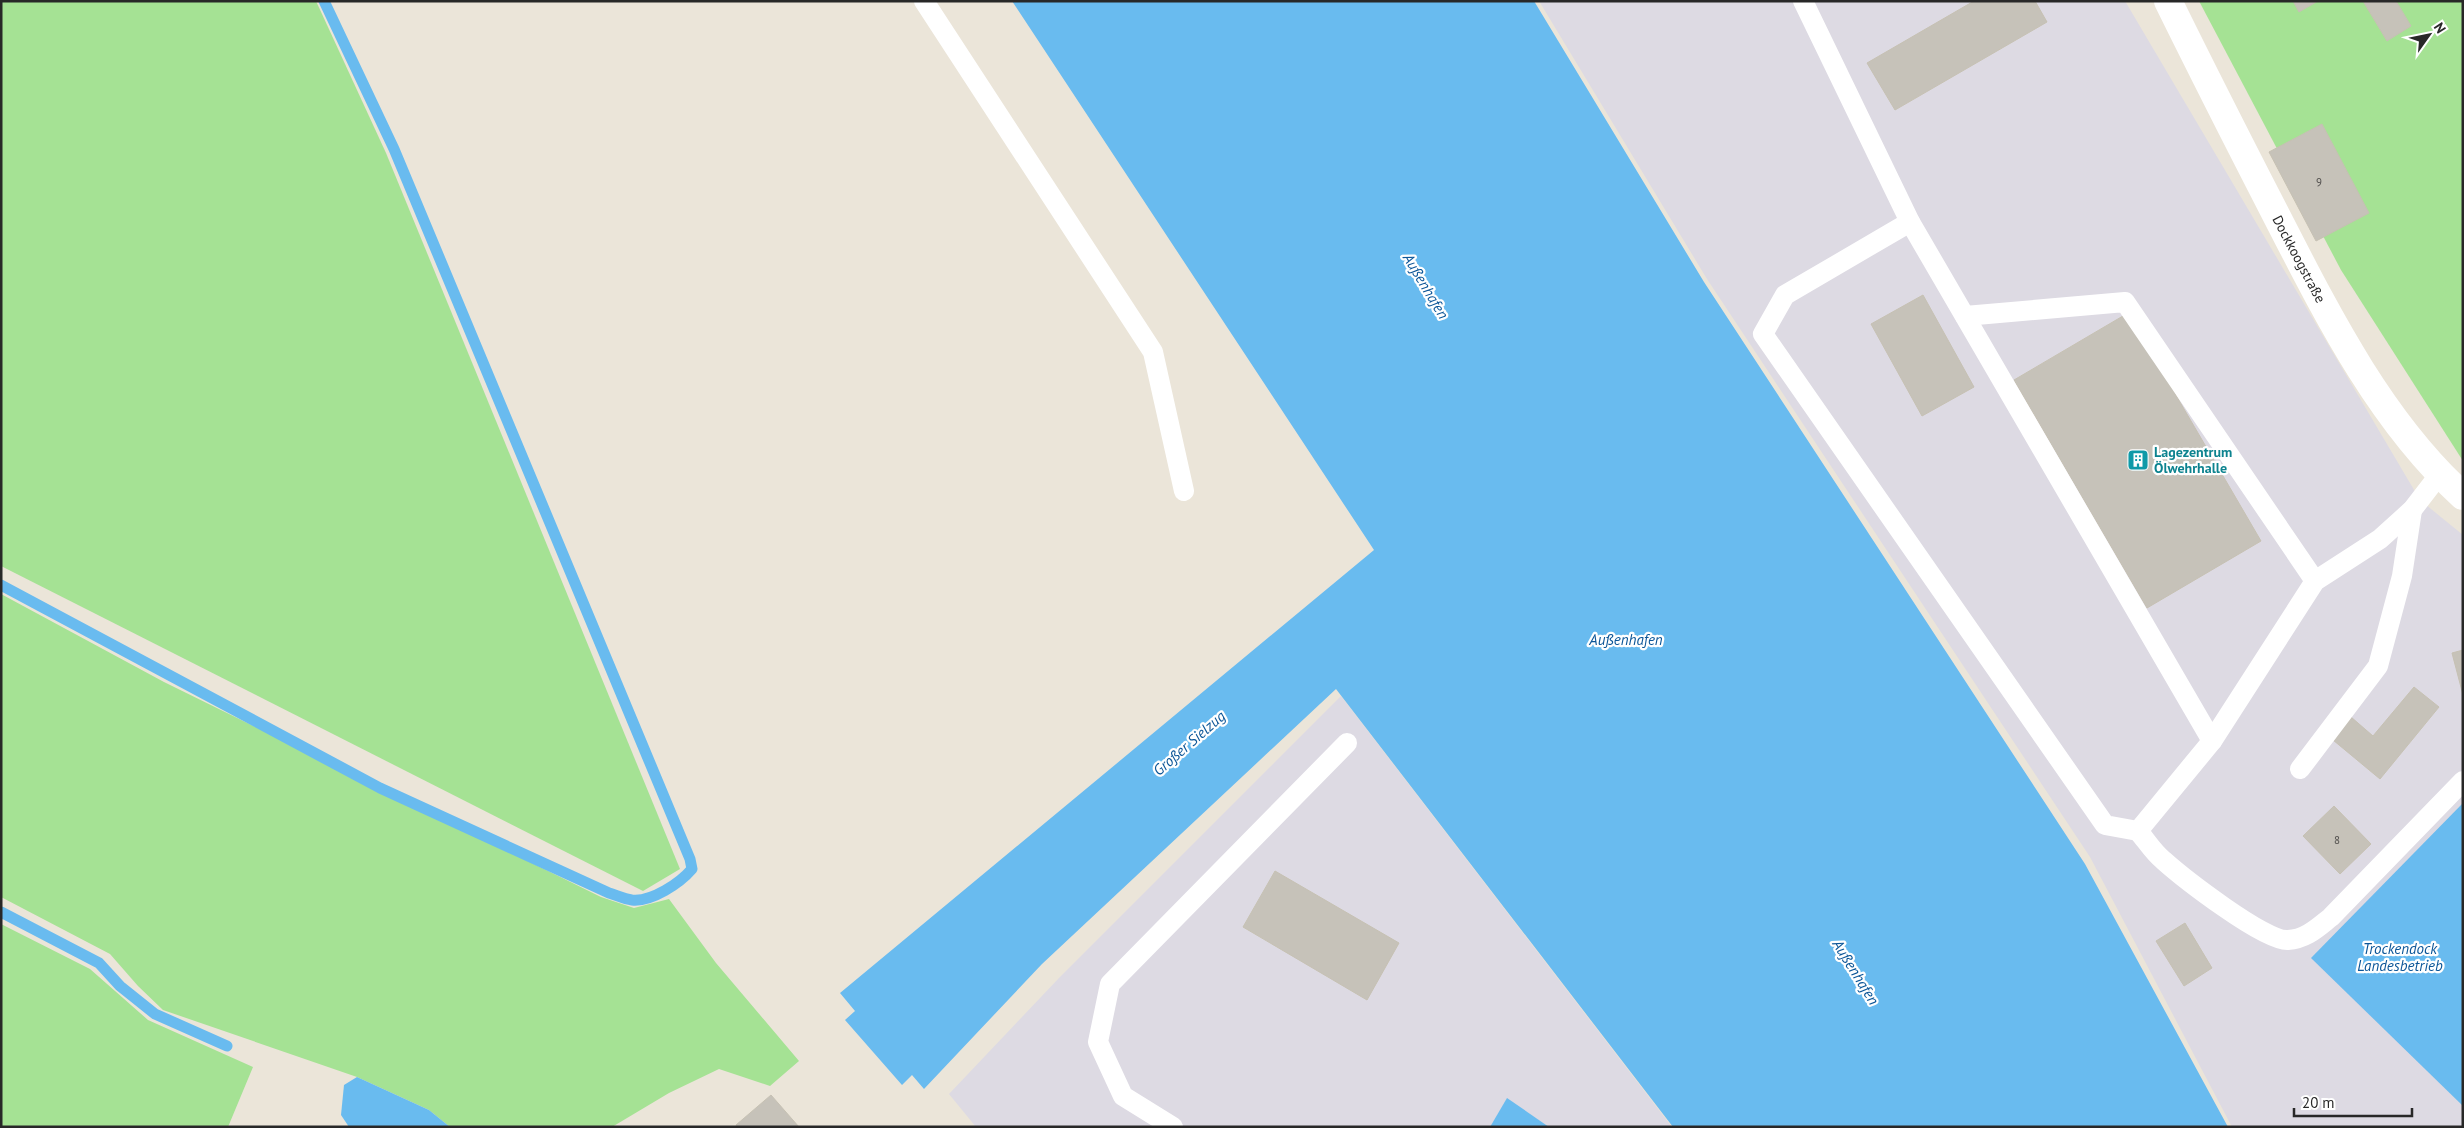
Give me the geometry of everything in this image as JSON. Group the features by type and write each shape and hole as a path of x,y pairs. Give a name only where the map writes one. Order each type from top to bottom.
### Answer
{"street":[{"name":"Dockkoogstraße","path":"2168,1 2312,286 2386,410 2439,474 2463,496"}],"lane":[{"path":"924,1 1153,352 1184,490"},
{"path":"1803,1 1910,222 2212,741"},
{"path":"1910,222 1785,295 1762,334 2105,825 2138,831 2161,858 2199,888 2256,928 2286,941 2308,936 2331,917 2463,780"},
{"path":"1965,316 2125,302 2315,581"},
{"path":"2138,831 2212,741 2315,581 2380,539 2412,510 2439,474"},
{"path":"2300,769 2378,666 2402,576 2412,510"},
{"path":"1173,1127 1123,1096 1098,1042 1110,984 1347,742"}],"shaded area":[{"path":"1539,1 2125,1 2420,500 2463,535 2463,1127 2232,1127 2090,857 1707,279"},
{"path":"1341,696 1672,1127 1549,1127 1507,1099 1490,1127 976,1127 949,1094 1059,978"}],"green space":[{"path":"1,1 316,1 386,153 680,869 643,891 1,566"},
{"path":"2199,1 2463,1 2463,461 2341,270"},
{"path":"1,594 164,682 601,897 634,908 669,899 716,963 799,1061 770,1086 719,1069 669,1093 612,1127 450,1127 429,1110 357,1077 163,1010 138,986 110,954 1,897"},
{"path":"1,924 90,969 148,1020 253,1067 228,1127 1,1127"}],"water":[{"name":"Außenhafen","path":"1012,1 1534,1 1704,282 2085,864 2228,1127 1673,1127 1336,689 1042,964 924,1089 912,1075 902,1085 845,1020 855,1011 840,993 1374,550"},
{"name":"Trockendock Landesbetrieb","path":"2463,803 2463,1106 2311,958"},
{"path":"357,1077 429,1110 450,1127 349,1127 341,1115 344,1085"},
{"path":"1507,1098 1549,1127 1490,1127"}],"building":[{"path":"1974,1 2035,1 2047,22 1895,110 1867,63"},
{"path":"2293,1 2318,1 2299,12"},
{"path":"2363,1 2396,1 2411,26 2387,41"},
{"path":"2322,124 2369,213 2316,241 2269,152"},
{"path":"1923,295 1974,387 1922,416 1871,324"},
{"name":"Lagezentrum Ölwehrhalle","path":"2128,313 2261,541 2147,608 2014,380"},
{"path":"2463,650 2463,695 2452,653"},
{"path":"2414,687 2439,707 2380,779 2333,740 2351,717 2373,736"},
{"path":"2334,806 2371,844 2340,874 2303,836"},
{"path":"1275,871 1399,943 1367,1000 1243,927"},
{"path":"2185,923 2212,968 2184,986 2156,941"},
{"path":"771,1095 799,1127 737,1127 736,1125"}],"waterway":[{"path":"1,585 380,788 609,893 632,900 648,898 673,885 692,869 690,859 394,149 324,1"},
{"path":"1,912 99,963 120,986 155,1014 227,1046"}],"place":[{"name":"Lagezentrum Ölwehrhalle","path":"2138,460"}],"water label":[{"name":"Großer Sielzug","path":"1189,743"}]}
